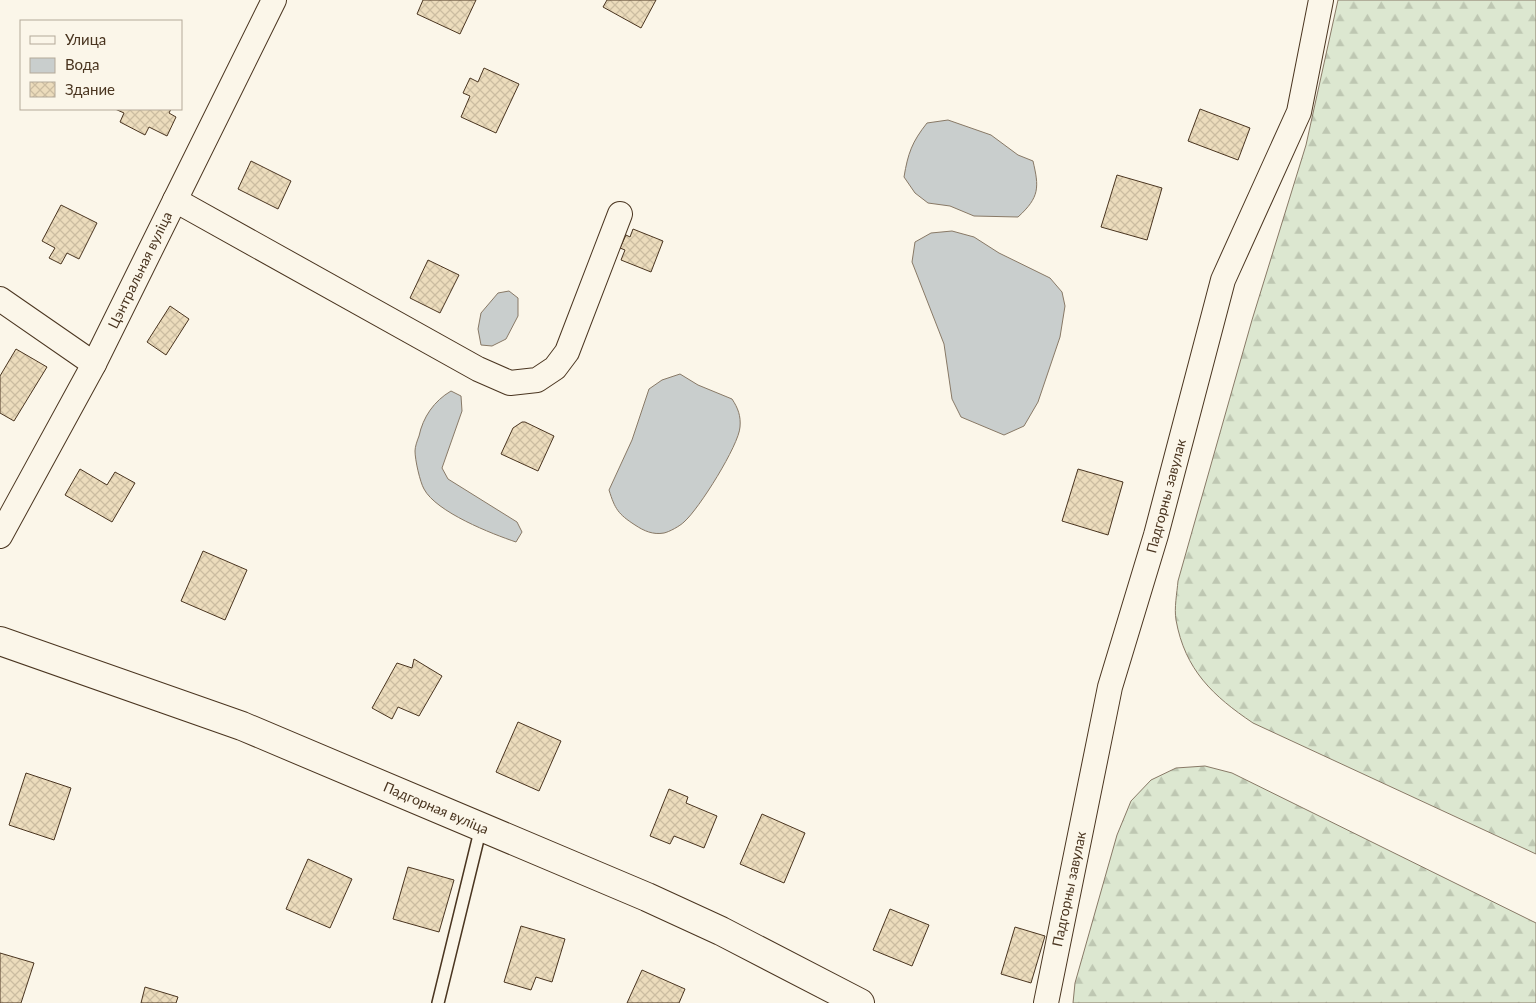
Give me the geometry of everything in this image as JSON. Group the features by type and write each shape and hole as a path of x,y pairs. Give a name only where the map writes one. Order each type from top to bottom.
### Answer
{"street":[{"name":"Цэнтральная вуліца","path":"0,536 94,364 274,0"},
{"name":"Падгорны завулак","path":"1046,1003 1110,687 1156,535 1223,280 1299,112 1321,0"},
{"path":"175,200 478,369 510,383 537,380 555,368 567,352 620,214"},
{"path":"0,299 94,364"},
{"name":"Падгорная вуліца","path":"0,641 242,726 655,901 721,931 860,1003"}],"lane":[{"path":"438,1003 481,827"}],"green space":[{"path":"1338,0 1536,0 1536,854 1253,723 1213,692 1194,667 1180,638 1175,606 1178,581 1252,320 1306,145"},
{"path":"1205,766 1232,773 1536,923 1536,1003 1073,1003 1075,983 1117,835 1131,801 1151,780 1176,768"}],"water":[{"path":"948,120 991,135 1018,155 1033,161 1037,185 1036,191 1030,203 1018,217 974,216 950,206 928,203 915,193 904,177 911,148 927,123"},
{"path":"952,231 974,237 999,253 1050,278 1062,292 1065,306 1060,337 1038,402 1024,426 1004,435 961,417 952,399 944,344 912,262 915,242 931,233"},
{"path":"509,291 518,298 518,316 506,339 492,346 481,345 478,329 481,313 498,293"},
{"path":"680,374 698,385 732,399 739,412 740,427 726,462 691,515 682,524 671,530 664,533 652,533 638,527 621,514 615,507 609,490 632,440 649,389 662,380"},
{"path":"451,391 461,396 462,411 442,468 448,479 517,522 522,532 516,542 493,534 452,514 430,498 422,486 416,460 416,444 423,422 430,410"}],"building":[{"path":"423,0 476,0 460,34 417,14"},
{"path":"607,0 656,0 641,28 603,7"},
{"path":"484,68 519,84 496,133 461,117 470,96 463,93 470,78 478,82"},
{"path":"1200,109 1250,128 1238,160 1188,141"},
{"path":"117,110 170,110 169,113 176,117 167,136 149,127 145,135 120,122 124,113"},
{"path":"251,161 291,181 278,209 238,189"},
{"path":"1117,175 1162,188 1147,240 1101,227"},
{"path":"61,205 97,223 79,259 67,253 61,264 49,258 55,248 42,241"},
{"path":"633,229 663,241 651,272 621,260 625,250 620,248 626,235 630,237"},
{"path":"428,260 459,275 440,313 410,298"},
{"path":"170,306 189,319 166,355 147,342"},
{"path":"16,349 47,367 14,421 0,413 0,376"},
{"path":"522,422 554,436 538,471 501,454 513,428"},
{"path":"80,469 107,485 115,472 135,483 112,522 65,495"},
{"path":"1078,469 1123,482 1108,535 1062,521"},
{"path":"203,551 247,570 225,620 181,601"},
{"path":"414,659 442,676 419,716 398,707 392,719 372,708 397,663 412,668"},
{"path":"518,722 561,741 539,791 496,772"},
{"path":"26,773 71,788 54,840 9,825"},
{"path":"669,789 688,797 686,803 717,816 704,848 674,836 670,844 650,836"},
{"path":"762,814 805,833 784,883 740,864"},
{"path":"308,859 352,879 330,928 286,909"},
{"path":"408,867 454,880 439,932 393,919"},
{"path":"890,909 929,925 912,966 873,950"},
{"path":"521,926 565,939 552,982 536,977 531,990 504,982"},
{"path":"1015,927 1045,936 1031,983 1001,974"},
{"path":"0,953 34,963 21,1003 0,1003"},
{"path":"642,970 685,989 679,1003 627,1003"},
{"path":"145,987 178,997 176,1003 141,1003"}]}
